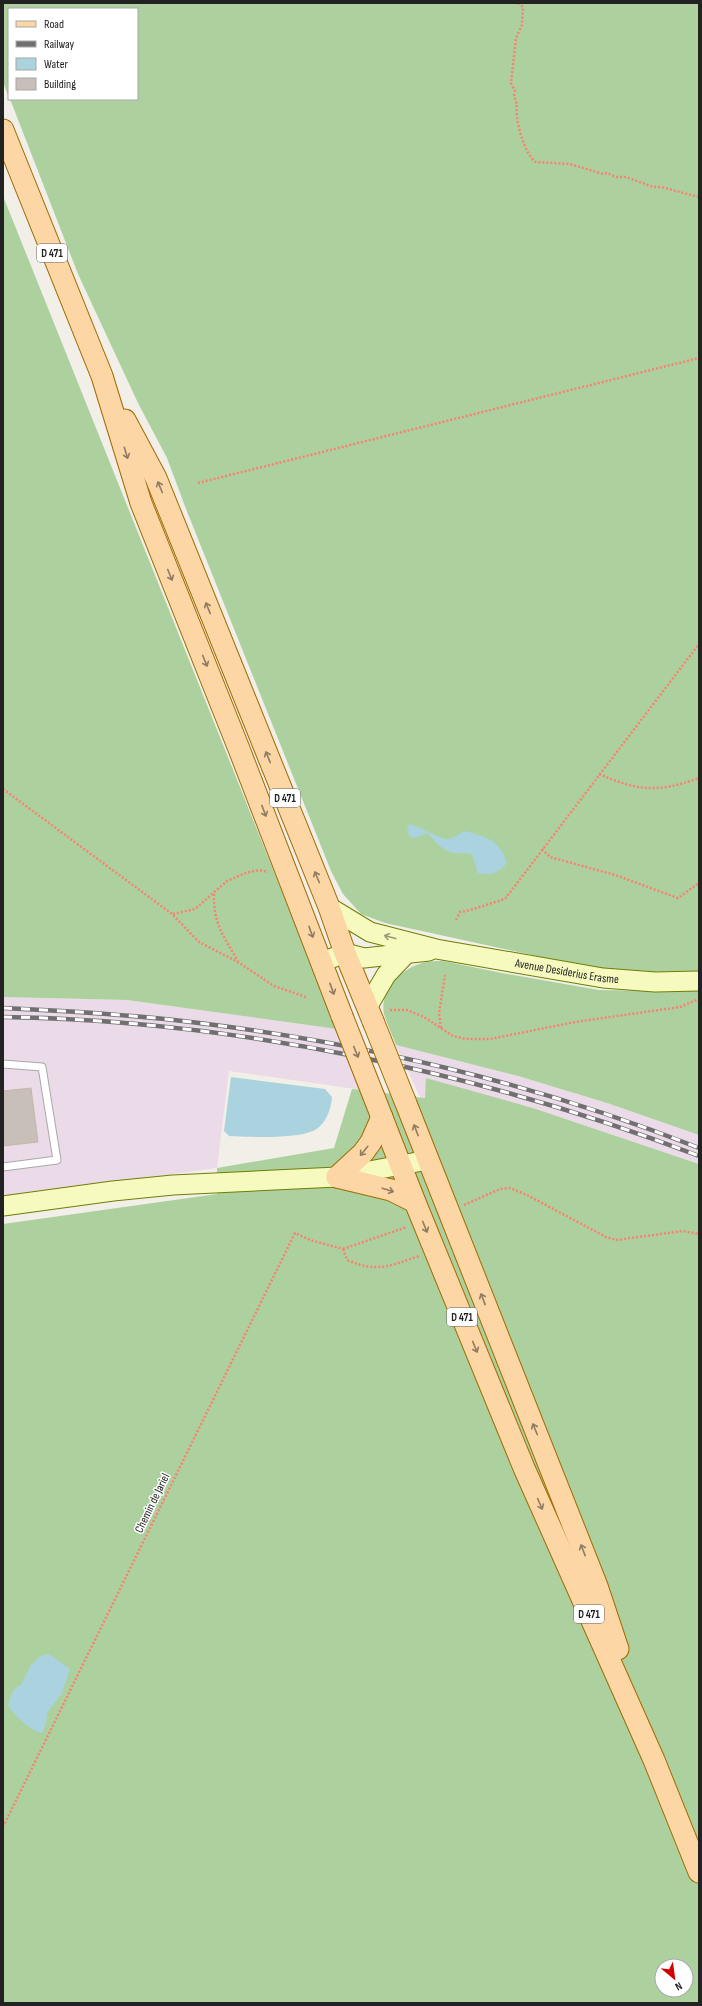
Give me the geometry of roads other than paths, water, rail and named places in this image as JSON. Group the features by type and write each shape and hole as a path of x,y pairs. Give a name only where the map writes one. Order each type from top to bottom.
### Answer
{"main road":[{"name":"D 471","path":"3,130 102,376 141,503 415,1202 524,1468 654,1760 699,1872"},
{"name":"D 471","path":"102,376 156,478 329,906 346,953 597,1586 654,1760"},
{"path":"329,906 370,932 436,950"},
{"path":"346,953 353,942 370,932"},
{"path":"322,962 346,953 364,958 436,950"},
{"name":"Avenue Desiderius Erasme","path":"436,950 603,978 655,982 699,981"},
{"path":"371,1014 386,975 406,954"},
{"path":"336,1177 363,1153 371,1142 382,1117"},
{"path":"3,1206 113,1191 173,1185 336,1177 428,1160"},
{"path":"336,1177 391,1190 415,1202"}],"lane":[{"path":"3,1064 42,1067 57,1160 3,1167"}],"water":[{"path":"409,824 447,839 452,838 464,831 486,837 496,844 504,855 507,863 497,872 490,874 478,873 472,855 450,852 439,845 427,833 415,838 410,837 407,830"},
{"path":"231,1077 325,1089 332,1097 329,1111 324,1121 318,1128 305,1134 272,1137 229,1136 224,1131"},
{"path":"49,1654 70,1669 62,1693 47,1713 46,1724 42,1733 23,1722 8,1705 13,1690 21,1685 31,1665 40,1656"}],"railway":[{"path":"3,1008 54,1010 156,1018 207,1024 270,1033 395,1056 518,1087 579,1105 699,1148"},
{"path":"3,1017 91,1020 179,1028 268,1040 357,1056 445,1076 532,1100 617,1126 699,1156"}]}
